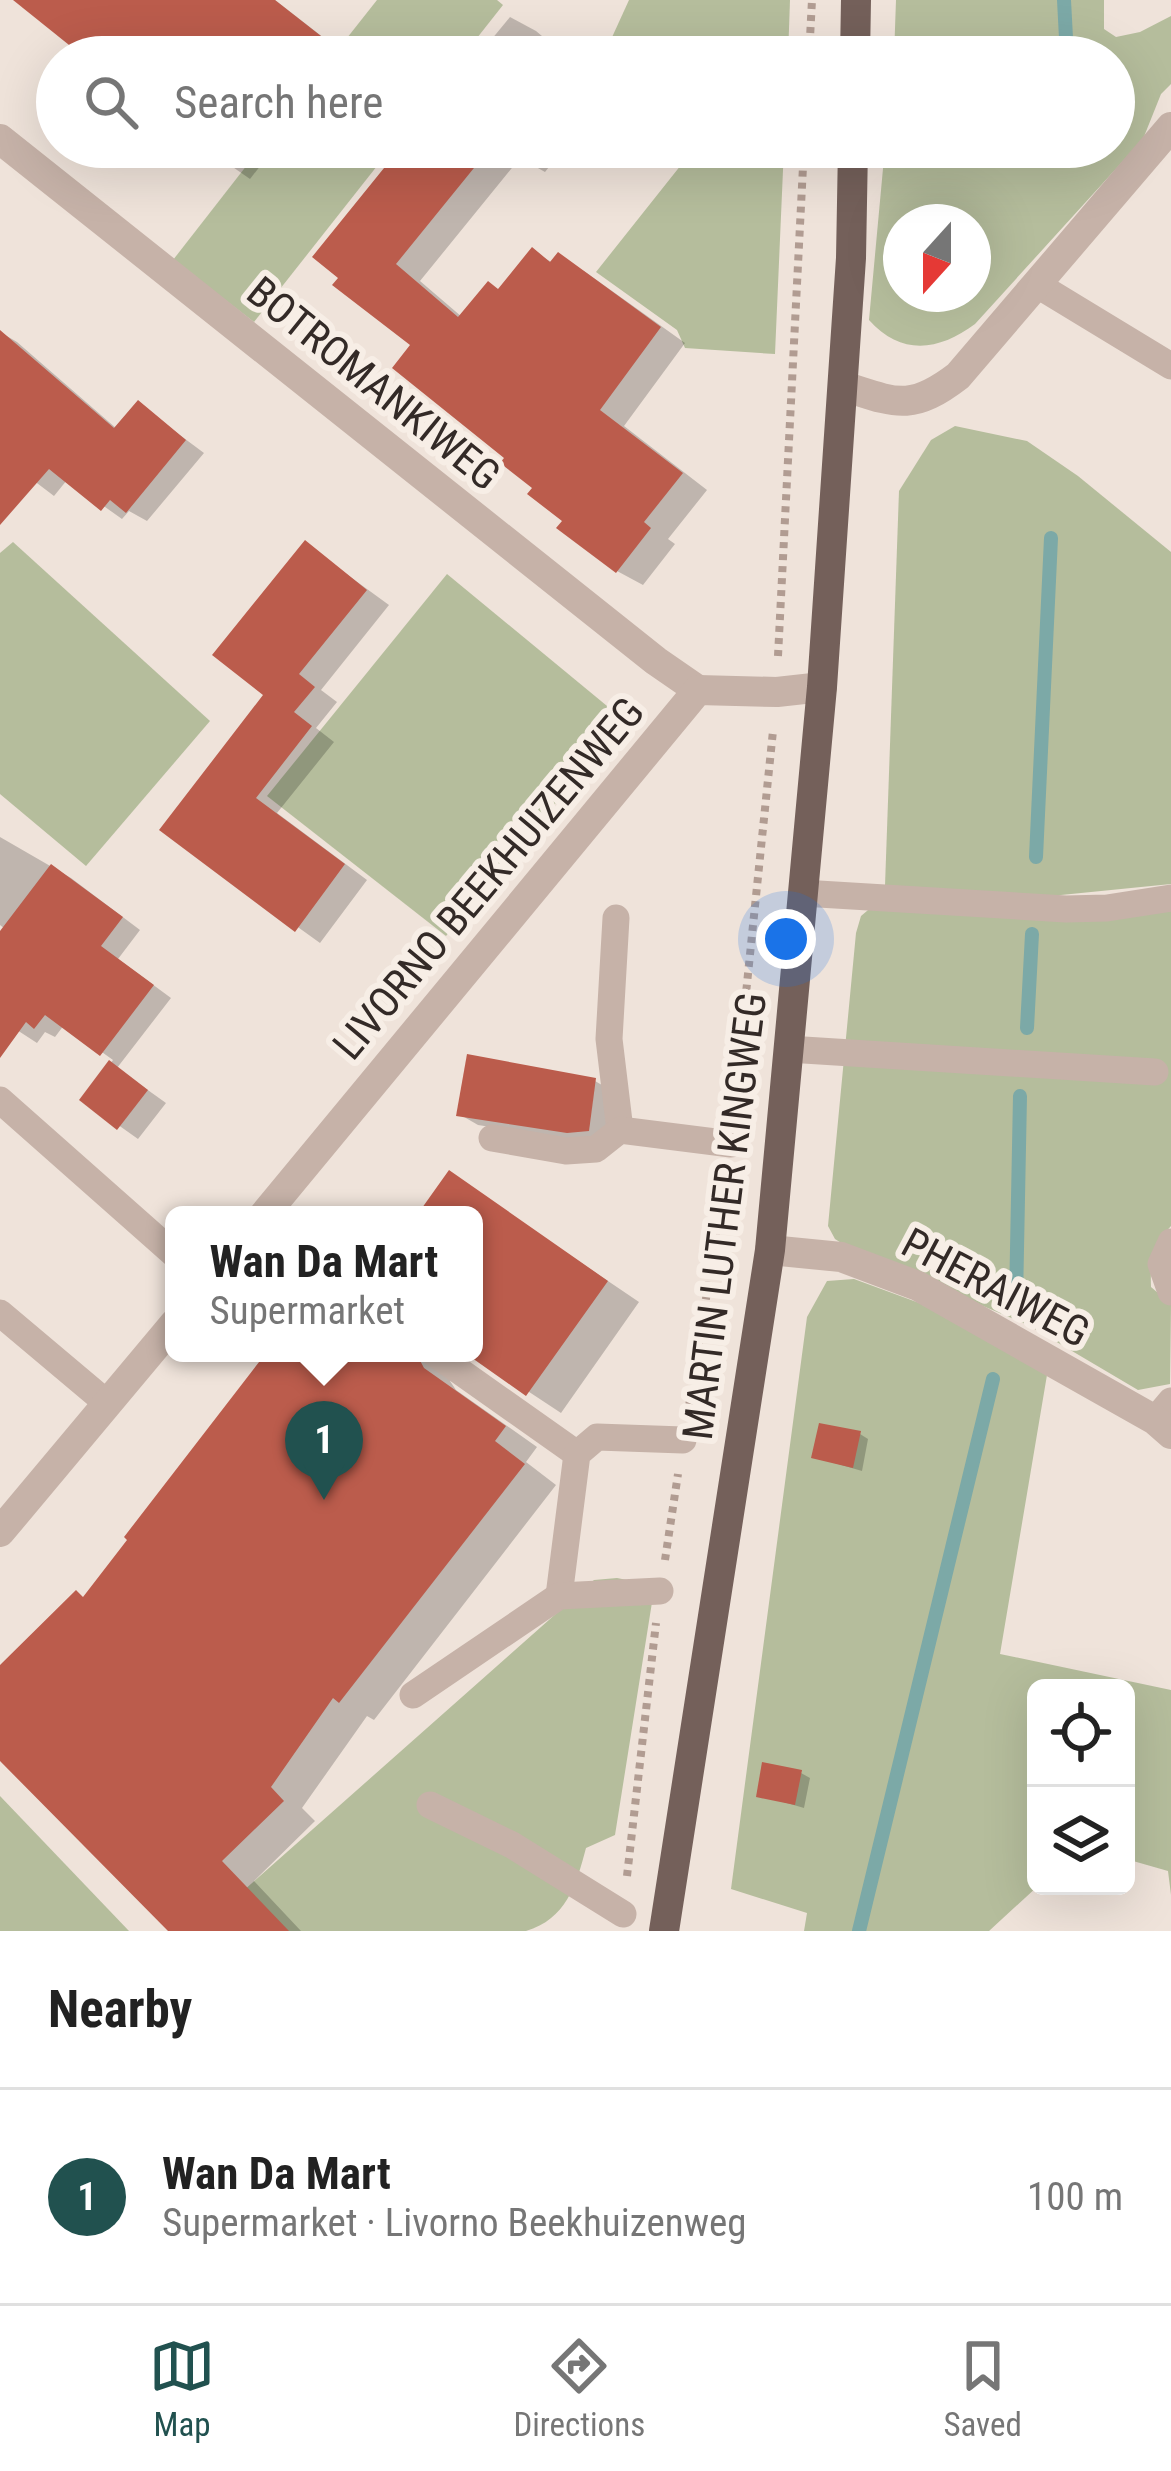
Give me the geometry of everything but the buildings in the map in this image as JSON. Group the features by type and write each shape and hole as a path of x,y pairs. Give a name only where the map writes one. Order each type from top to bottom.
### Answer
{"main road":[{"path":"855,36 856,0"},
{"name":"MARTIN LUTHER KINGWEG","path":"664,1931 770,1250 822,687 852,168"}],"street":[{"path":"843,386 900,404 931,397 958,376 1171,127"},
{"name":"BOTROMANKIWEG","path":"0,139 36,168"},
{"name":"BOTROMANKIWEG","path":"36,168 698,690"},
{"name":"LIVORNO BEEKHUIZENWEG","path":"271,1206 698,690 777,692 822,687"},
{"name":"PHERAIWEG","path":"770,1250 842,1257 918,1286 1166,1418"},
{"path":"0,1532 165,1335"}],"lane":[{"path":"1036,284 1171,366"},
{"path":"802,893 1066,909 1171,898"},
{"path":"616,917 609,1039 620,1130"},
{"path":"788,1049 1155,1072"},
{"path":"0,1100 165,1246"},
{"path":"492,1138 566,1150 596,1149 620,1130 731,1144"},
{"path":"1171,1242 1161,1264 1171,1292"},
{"path":"0,1313 108,1404"},
{"path":"447,1362 577,1454"},
{"path":"559,1595 577,1454 598,1437 683,1440"},
{"path":"413,1695 559,1595 660,1591"},
{"path":"430,1805 512,1845 623,1914"}],"path":[{"path":"810,36 812,0"},
{"path":"623,1914 660,1591 731,1144 777,692 803,168"}],"green space":[{"path":"377,0 497,0 503,5 479,36 349,36"},
{"path":"629,0 790,0 789,36 613,36"},
{"path":"896,0 1104,0 1104,29 1114,36 895,36"},
{"path":"1171,16 1171,84 1161,94 1135,148 1135,36 1121,36"},
{"path":"245,168 375,168 254,322 173,260"},
{"path":"679,168 783,168 775,354 685,348 677,330 596,272"},
{"path":"883,168 1117,168 991,306 991,204 883,204 883,312 986,312 961,333 934,344 907,344 881,332 869,320"},
{"path":"955,426 1027,441 1171,552 1171,884 1051,896 885,886 899,491 931,440"},
{"path":"13,542 210,721 86,866 0,794 0,553"},
{"path":"447,574 624,720 446,936 267,796"},
{"path":"874,905 1171,905 1171,1226 1156,1247 1151,1277 1151,1287 1171,1304 1170,1384 1138,1390 1028,1325 857,1253 835,1239 828,1226 856,933 861,916"},
{"path":"854,1279 971,1322 1048,1369 1000,1654 1119,1679 1027,1679 1028,1895 989,1931 804,1931 807,1913 731,1889 807,1317 827,1281"},
{"path":"594,1580 637,1582 653,1596 615,1835 586,1848 573,1888 551,1918 526,1931 198,1931"},
{"path":"1135,1682 1171,1690 1171,1895 1168,1871 1135,1862"},
{"path":"0,1796 129,1931 0,1931"}],"waterway":[{"path":"1064,0 1066,36"},
{"path":"1036,857 1051,538"},
{"path":"1027,1028 1032,934"},
{"path":"1016,1300 1020,1096"},
{"path":"859,1931 993,1379"}],"place":[{"name":"Wan Da Mart","path":"324,1500"}]}
